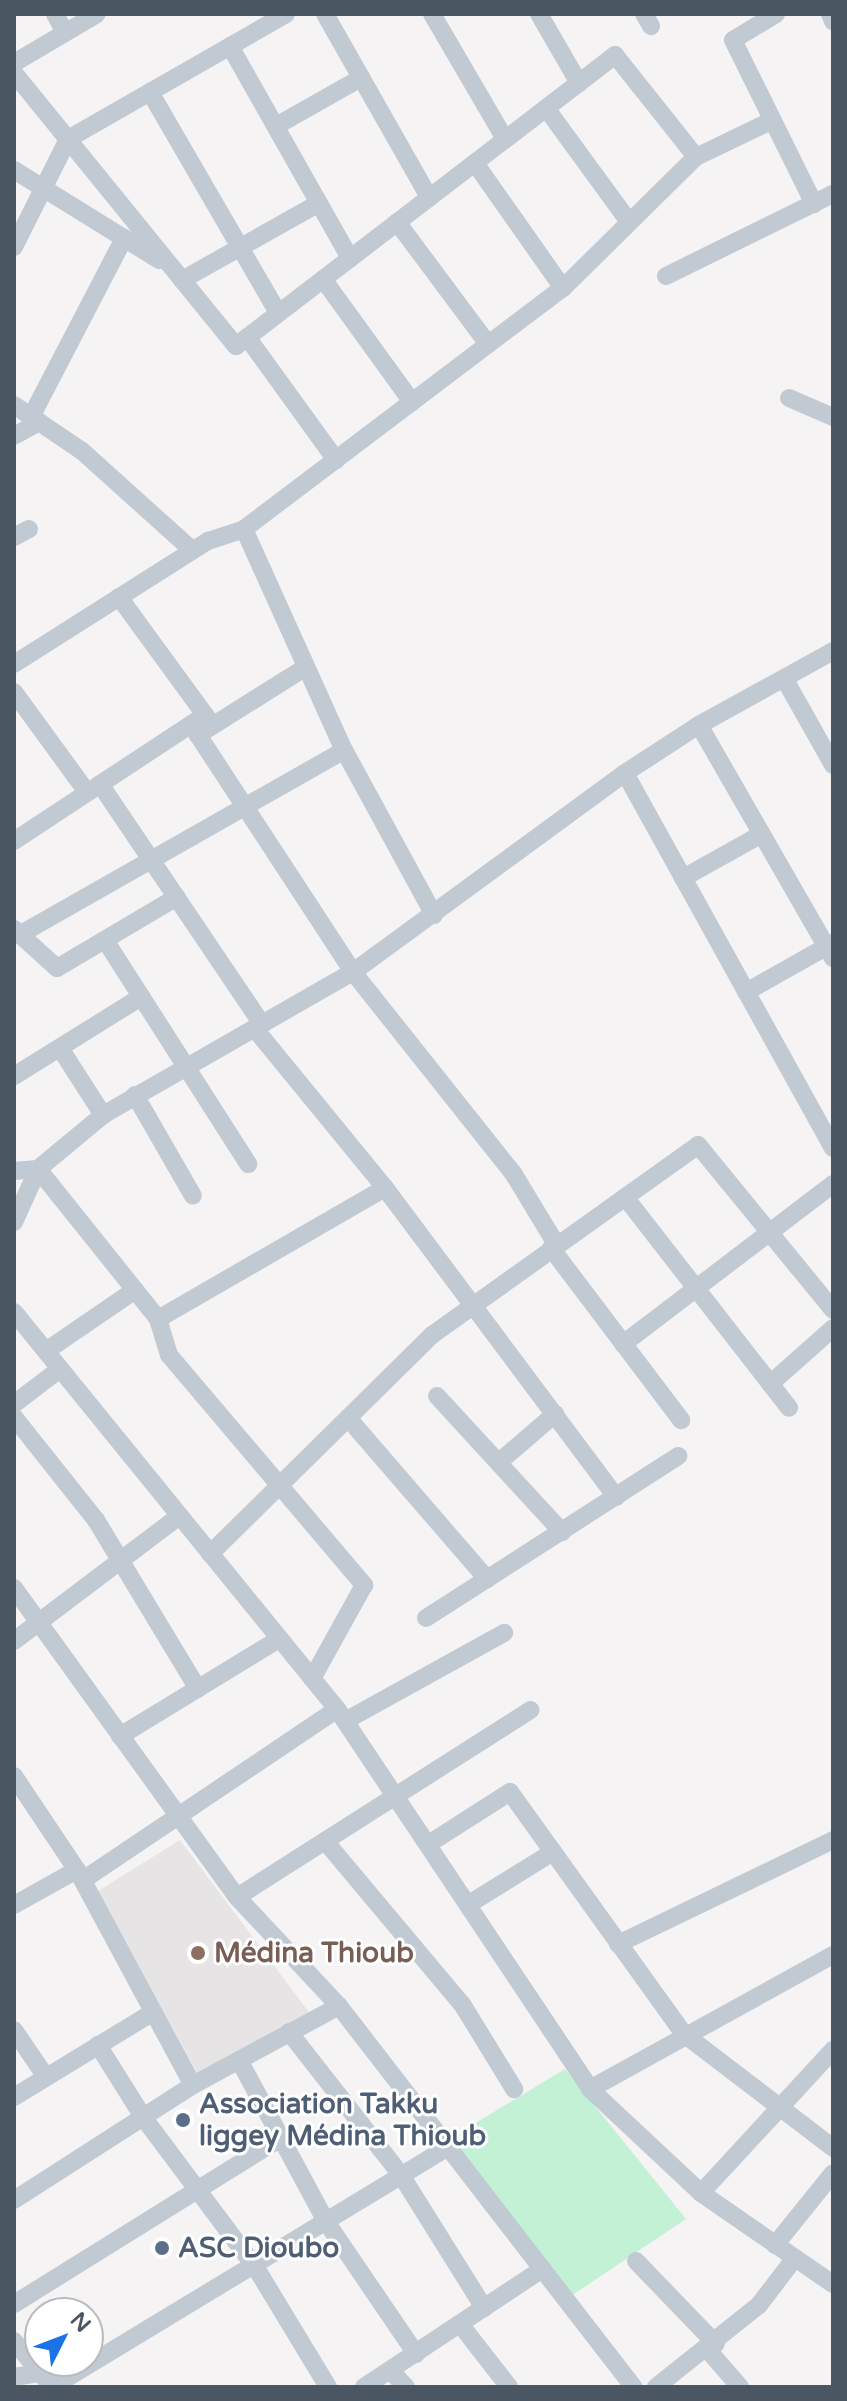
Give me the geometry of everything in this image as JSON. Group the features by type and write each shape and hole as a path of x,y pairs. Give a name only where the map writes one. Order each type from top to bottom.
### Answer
{"street":[{"path":"55,14 65,33"},
{"path":"14,63 97,14"},
{"path":"14,247 68,139 286,14"},
{"path":"325,14 429,197"},
{"path":"432,14 505,139"},
{"path":"539,14 579,83"},
{"path":"776,14 733,40 814,204"},
{"path":"830,14 833,21"},
{"path":"230,46 350,258"},
{"path":"14,73 236,346 615,55 696,157"},
{"path":"276,126 361,78"},
{"path":"150,92 278,313"},
{"path":"546,108 629,222"},
{"path":"14,664 192,550 244,529 563,288 696,157 773,120"},
{"path":"475,163 563,288"},
{"path":"14,170 177,274"},
{"path":"666,276 833,194"},
{"path":"177,274 240,248 319,203"},
{"path":"397,222 488,344"},
{"path":"14,436 35,419 124,238"},
{"path":"323,279 412,402"},
{"path":"247,337 336,460"},
{"path":"789,398 833,417"},
{"path":"14,405 82,451 192,550"},
{"path":"244,529 344,750 434,915"},
{"path":"119,597 209,720"},
{"path":"14,1222 38,1169 103,1115 353,972 625,773 699,725 833,651"},
{"path":"14,841 94,788 306,667"},
{"path":"784,678 833,765"},
{"path":"14,692 151,860 258,1026 385,1188 616,1497"},
{"path":"209,720 198,735 242,808 353,972 513,1173 554,1246 681,1420"},
{"path":"699,725 831,949 746,992"},
{"path":"177,897 57,968 17,932 344,750"},
{"path":"625,773 833,1148"},
{"path":"683,878 762,834"},
{"path":"105,940 248,1164"},
{"path":"14,1076 141,997"},
{"path":"60,1048 103,1115"},
{"path":"135,1095 193,1196"},
{"path":"210,1554 348,1418 472,1303 698,1145 832,1306"},
{"path":"14,1171 38,1169"},
{"path":"38,1169 158,1319 169,1355 244,1447 282,1483 364,1585 312,1679"},
{"path":"623,1344 833,1184"},
{"path":"158,1319 385,1188"},
{"path":"625,1197 789,1408"},
{"path":"46,1351 135,1290"},
{"path":"14,1312 341,1715 398,1794 590,2089 701,2193 833,2284"},
{"path":"770,1384 833,1328"},
{"path":"14,1404 60,1369"},
{"path":"437,1396 562,1532"},
{"path":"499,1462 555,1414"},
{"path":"14,1417 122,1562 198,1689"},
{"path":"348,1418 487,1579"},
{"path":"426,1618 678,1456"},
{"path":"14,1641 179,1516"},
{"path":"14,1588 237,1897 339,2006 633,2387"},
{"path":"14,1905 80,1875 341,1715 504,1633"},
{"path":"120,1736 279,1639"},
{"path":"237,1897 531,1710"},
{"path":"14,1776 80,1875 193,2085"},
{"path":"430,1843 510,1792 684,2034 778,2110 833,2148"},
{"path":"618,1944 833,1840"},
{"path":"325,1841 462,2004 514,2089"},
{"path":"469,1904 553,1852"},
{"path":"590,2089 684,2034 833,1955"},
{"path":"14,2200 193,2085 339,2006"},
{"path":"14,2097 153,2012"},
{"path":"14,2030 46,2077"},
{"path":"289,2032 401,2175 484,2308"},
{"path":"98,2045 143,2117 256,2268 328,2387"},
{"path":"701,2193 833,2050"},
{"path":"239,2060 325,2220 416,2354"},
{"path":"14,2304 281,2138"},
{"path":"104,2357 256,2268 325,2220 448,2147"},
{"path":"775,2245 833,2173"},
{"path":"656,2387 712,2347 759,2305 794,2259"},
{"path":"636,2261 712,2347 740,2387"},
{"path":"364,2387 542,2269"},
{"path":"460,2324 509,2387"},
{"path":"391,2371 406,2387"},
{"path":"43,2377 52,2387 69,2377"}],"shaded area":[{"name":"Médina Thioub","path":"180,1840 311,2015 199,2076 98,1891"}],"green space":[{"path":"565,2069 686,2219 571,2296 449,2139"}],"place":[{"name":"Médina Thioub","path":"198,1953"},
{"name":"Association Takku liggey Médina Thioub","path":"183,2120"},
{"name":"ASC Dioubo","path":"162,2248"}]}
